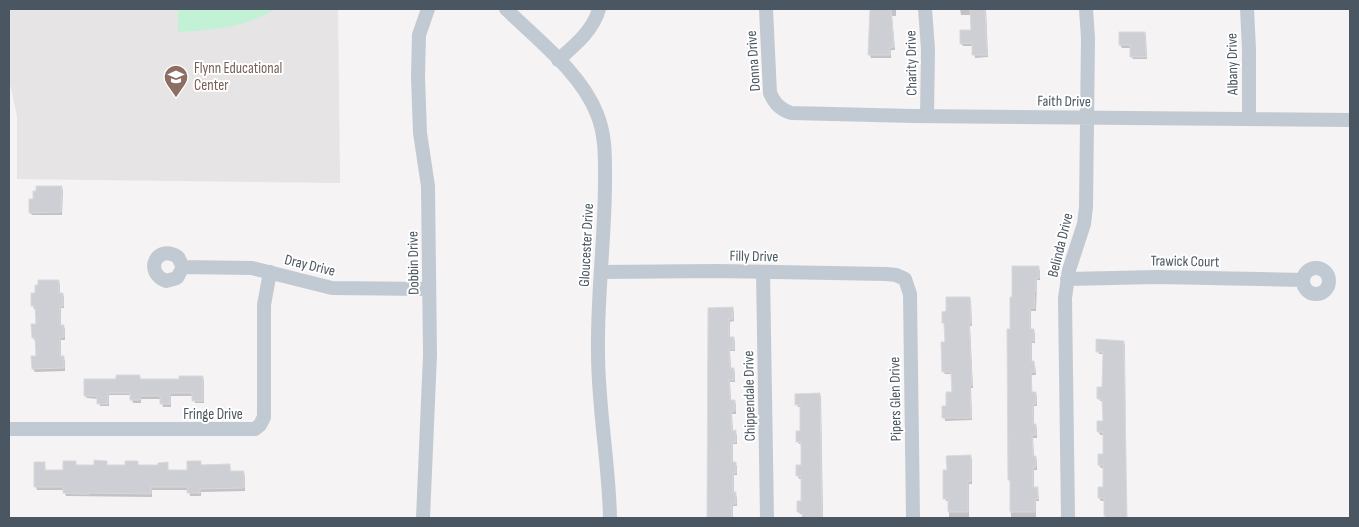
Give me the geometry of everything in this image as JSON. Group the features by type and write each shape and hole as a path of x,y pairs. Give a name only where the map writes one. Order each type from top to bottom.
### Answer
{"street":[{"name":"Dobbin Drive","path":"423,518 430,355 428,186 420,133 418,77 419,35 428,9"},
{"name":"Gloucester Drive","path":"506,9 558,60 586,92 595,108 602,128 605,158 605,219 598,355 610,518"},
{"path":"558,60 586,34 599,9"},
{"name":"Donna Drive","path":"766,9 770,93 779,108"},
{"name":"Charity Drive","path":"926,9 928,116"},
{"name":"Belinda Drive","path":"1068,518 1065,298 1068,279 1085,216 1087,118 1086,9"},
{"name":"Albany Drive","path":"1247,9 1249,119"},
{"name":"Faith Drive","path":"779,108 791,114 805,115 1350,120"},
{"name":"Dray Drive","path":"182,268 239,267 270,272 332,288 429,288"},
{"name":"Fringe Drive","path":"9,429 255,429 260,426 264,417 264,305 270,272"},
{"name":"Filly Drive","path":"602,272 886,274 896,275 905,279"},
{"name":"Chippendale Drive","path":"763,272 767,518"},
{"name":"Trawick Court","path":"1068,279 1157,276 1302,280"},
{"name":"Pipers Glen Drive","path":"905,279 910,294 913,518"}],"shaded area":[{"name":"Flynn Educational Center","path":"9,9 338,9 340,183 17,179 17,116 9,80"}],"green space":[{"path":"178,9 275,9 241,24 216,29 178,32"}],"building":[{"path":"870,9 891,9 894,47 890,47 890,55 868,55"},
{"path":"970,9 985,9 987,55 972,55 972,43 960,44 960,30 971,30"},
{"path":"1119,32 1145,32 1146,57 1130,57 1130,45 1119,45"},
{"path":"36,186 62,186 61,212 29,213 29,199 33,199 33,191 36,191"},
{"path":"1012,266 1039,266 1039,278 1036,278 1036,291 1034,291 1035,308 1030,308 1030,329 1034,329 1034,341 1031,341 1031,361 1034,361 1035,372 1031,372 1032,392 1036,392 1036,404 1033,404 1033,424 1036,424 1036,435 1032,435 1033,456 1036,456 1036,467 1033,467 1033,487 1038,487 1038,499 1035,499 1035,512 1010,512 1007,329 1010,329"},
{"path":"38,280 59,280 59,293 63,293 63,306 60,306 60,325 64,325 64,337 60,337 60,356 64,356 64,368 32,369 31,356 36,356 35,338 32,338 31,324 36,324 35,306 31,306 31,293 35,293 35,285 38,285"},
{"path":"946,297 970,297 971,418 942,418 942,406 946,406 946,392 952,392 951,372 942,372 941,342 945,342 942,312 946,311"},
{"path":"733,307 733,319 729,319 729,337 734,337 734,349 729,349 730,368 734,368 734,380 729,380 730,400 735,400 735,411 731,411 732,431 736,430 736,442 732,442 732,462 736,462 736,473 733,473 733,492 736,492 736,504 732,504 732,518 707,518 708,308"},
{"path":"1096,339 1124,341 1127,518 1107,518 1104,516 1104,498 1098,498 1098,487 1103,487 1103,465 1098,465 1098,454 1103,454 1103,432 1097,432 1097,421 1103,421 1102,399 1097,399 1097,387 1102,387 1103,352 1096,352"},
{"path":"116,375 140,375 140,379 179,379 179,376 203,376 203,401 192,401 192,393 170,393 170,404 160,404 160,396 140,396 140,400 130,400 130,393 108,393 108,404 97,404 97,396 84,396 84,379 116,379"},
{"path":"820,393 822,518 802,518 802,512 797,512 797,501 801,501 801,476 796,476 796,465 801,465 801,442 796,442 796,431 800,431 800,405 795,405 795,394"},
{"path":"971,455 971,481 968,481 968,512 948,512 948,499 943,499 943,470 947,470 946,456"},
{"path":"94,460 107,461 107,465 125,465 125,461 138,461 138,465 158,465 158,463 168,462 168,470 187,470 187,461 201,461 201,465 230,464 230,471 244,471 244,488 200,489 200,493 187,493 187,487 151,487 151,494 79,494 63,493 63,487 34,487 34,462 45,462 45,470 63,470 63,461 76,461 76,465 94,465"}],"place":[{"name":"Flynn Educational Center","path":"176,98"}]}
